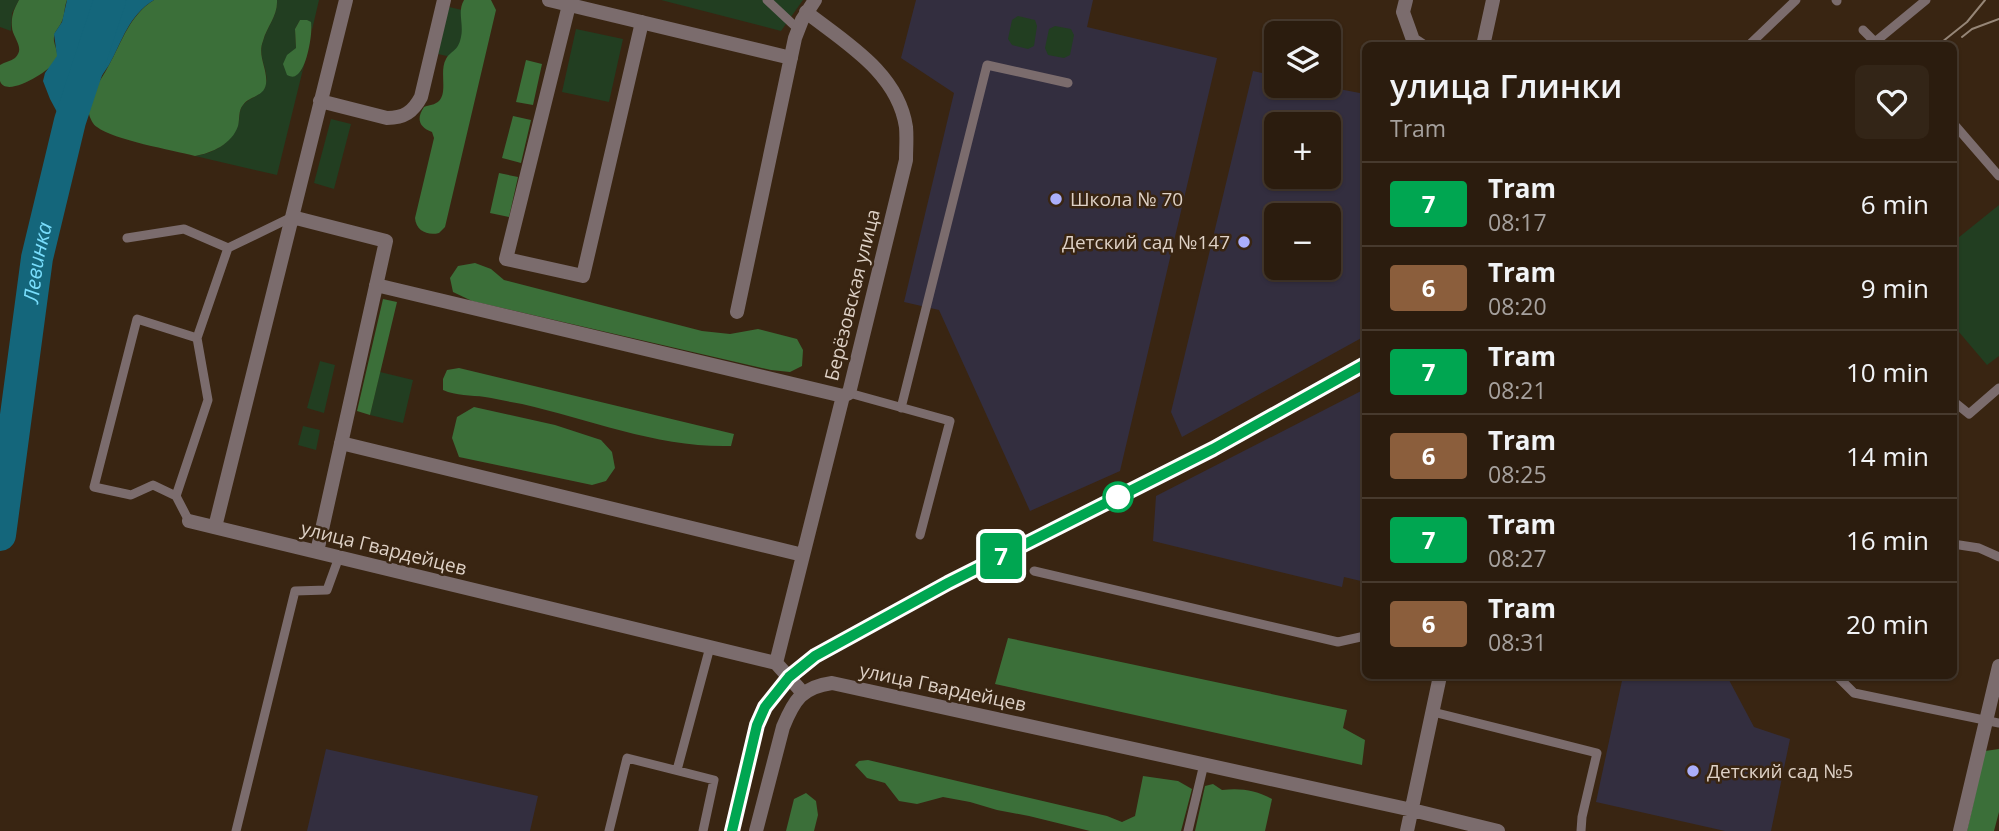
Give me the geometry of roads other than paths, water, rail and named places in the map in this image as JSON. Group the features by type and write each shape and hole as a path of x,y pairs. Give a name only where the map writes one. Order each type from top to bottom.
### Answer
{"street":[{"path":"215,527 346,0"},
{"path":"320,101 387,118 408,114 416,107 421,97 444,0"},
{"path":"549,0 791,58"},
{"path":"737,312 796,34 815,0"},
{"path":"1406,0 1403,12 1416,42"},
{"path":"1484,42 1493,0"},
{"path":"569,5 506,259 583,276 642,22"},
{"name":"Берёзовская улица","path":"776,663 906,160 903,113 886,79 870,61 806,12"},
{"path":"292,216 386,241 317,552"},
{"path":"376,285 846,394"},
{"path":"341,443 803,555"},
{"name":"улица Гвардейцев","path":"189,521 776,663"},
{"path":"756,831 783,727 795,701 803,692 776,663"},
{"path":"1960,831 1993,722 1999,666"},
{"path":"1407,831 1439,679"},
{"name":"улица Гвардейцев","path":"803,692 816,685 840,684 1498,831"}],"lane":[{"path":"767,0 796,34"},
{"path":"1752,42 1796,0"},
{"path":"1879,42 1926,0"},
{"path":"1863,30 1875,42"},
{"path":"901,408 987,65 1068,83"},
{"path":"1957,128 1999,176"},
{"path":"176,496 208,400 197,338 228,248 292,216"},
{"path":"127,238 184,229 228,248"},
{"path":"189,521 176,496 153,485 131,495 94,487 137,318 197,338"},
{"path":"1957,404 1969,414 1999,388"},
{"path":"846,394 950,421 920,535"},
{"path":"1957,545 1979,548 1999,557"},
{"path":"236,831 295,591 327,590 339,557"},
{"path":"1034,571 1338,642 1362,637"},
{"path":"677,771 710,647"},
{"path":"1840,679 1854,693 1993,722"},
{"path":"1433,712 1597,753 1581,831"},
{"path":"609,831 627,758 714,780 703,831"},
{"path":"1188,831 1205,764"}],"water":[{"path":"67,0 154,0 138,13 127,29 84,112 70,121 57,112 43,81 45,73 57,56 54,34 62,22"}],"waterway":[{"name":"Левинка","path":"0,535 37,258 70,121 110,0"}],"tram line":[{"path":"1942,42 1967,22 1985,0"},
{"path":"1962,37 1972,29 1999,19"},
{"path":"732,831 757,725 765,707 789,677 815,656 948,583 1213,449 1362,366"},
{"name":"7","path":"732,831 757,725 765,707 789,677 815,656 948,583 1213,449 1362,366"}],"place":[{"name":"Школа № 70","path":"1056,199"},
{"name":"Детский сад №147","path":"1244,242"},
{"name":"Детский сад №5","path":"1693,771"}]}
